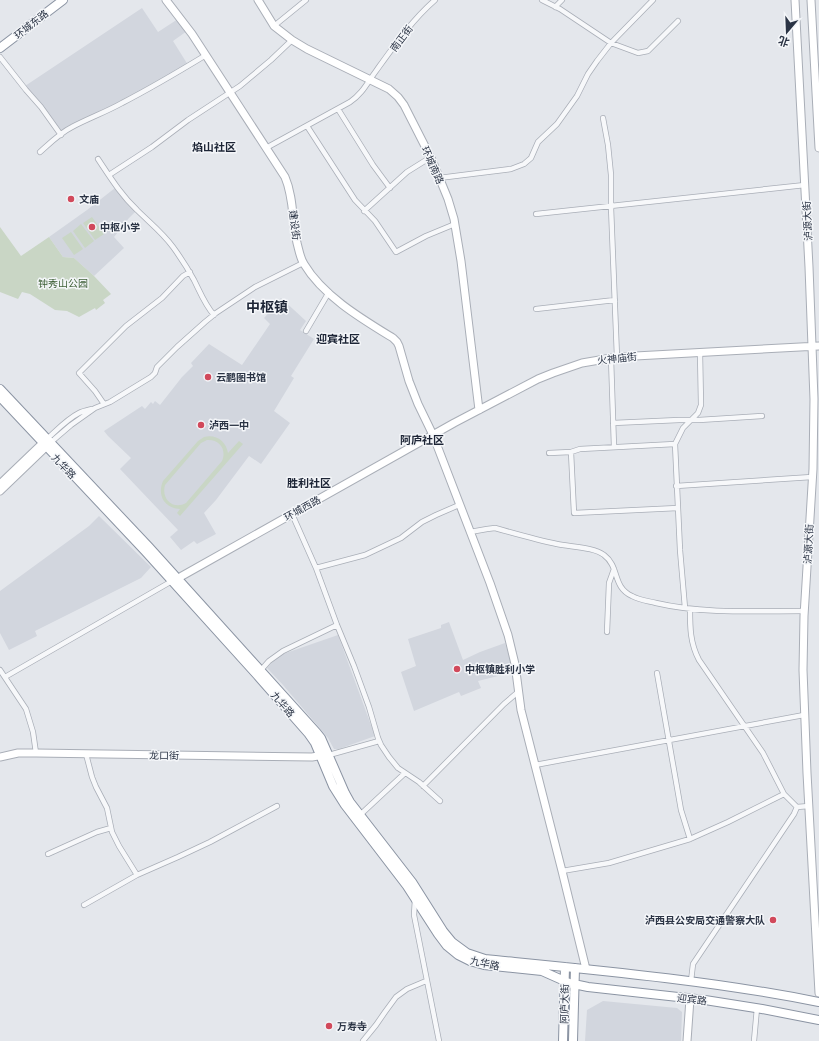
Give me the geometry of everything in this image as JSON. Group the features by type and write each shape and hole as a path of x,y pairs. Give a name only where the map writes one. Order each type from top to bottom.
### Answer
{"highway":[{"name":"环城东路","path":"0,48 63,0"},
{"name":"九华路","path":"0,389 47,443"},
{"name":"九华路","path":"0,397 117,513 308,733 324,755 350,802 412,882 443,931 452,942 467,953 485,958 565,967"},
{"name":"九华路","path":"175,579 261,670 321,738 324,755 333,786 345,806 387,859 447,946 458,955 470,961 542,971 564,980"},
{"name":"迎宾路","path":"565,967 691,981 819,1002"},
{"name":"阿庐大街","path":"563,1041 565,967"},
{"path":"573,1041 575,968"},
{"name":"迎宾路","path":"564,980 574,984 596,988 690,998 757,1008 819,1020"}],"main road":[{"name":"建设街","path":"166,0 192,34 282,171 290,190 296,236 303,263 311,274 329,292 357,315 397,342 412,389 432,435 491,584 508,635 515,664 521,710 586,969"},
{"name":"环城南路","path":"258,0 274,26 292,40 307,49 389,89 402,101 430,157 449,204 455,224 479,410"},
{"name":"泸源大街","path":"795,0 809,267 816,346 812,478 803,653 804,715 819,993"},
{"path":"811,0 819,148"},
{"name":"火神庙街","path":"432,435 538,380 553,373 582,364 614,357 816,346"},
{"name":"环城西路","path":"175,579 432,435"},
{"path":"0,484 47,443"},
{"path":"0,491 47,443"},
{"name":"龙口街","path":"0,757 18,753 312,757 324,755"},
{"path":"688,1041 690,998"}],"street":[{"path":"274,26 306,0"},
{"name":"南正街","path":"266,148 350,102 358,96 364,90 370,79 412,23 435,0"},
{"path":"542,0 612,43 635,52 648,52 678,21"},
{"path":"555,7 562,0"},
{"path":"439,178 511,169 521,166 528,161 532,156 538,142 551,130 566,112 577,96 592,68 612,43 653,0"},
{"path":"109,175 152,147 188,120 230,93 260,70 292,40"},
{"path":"40,152 72,127 107,112 206,55"},
{"path":"0,57 41,107 61,135"},
{"path":"338,108 373,165 390,188"},
{"path":"603,118 610,159 612,190 611,206 615,300 614,447"},
{"path":"307,126 355,200 375,221 396,252 426,236 455,224"},
{"path":"364,211 407,172 430,157"},
{"path":"98,159 129,202 160,231 180,256 206,304 214,314"},
{"path":"536,214 805,185"},
{"path":"47,443 95,408 110,402 151,377 155,373 157,367 177,347 214,314 255,287 303,263"},
{"path":"104,404 79,373 126,326 162,298 183,276 190,272"},
{"path":"306,331 329,292"},
{"path":"536,309 615,300"},
{"path":"685,608 676,486 675,444 680,432 698,413 701,405 700,352"},
{"path":"613,423 762,416"},
{"path":"549,454 571,452 580,449 675,444"},
{"path":"571,452 574,513 678,508"},
{"path":"676,486 812,478"},
{"path":"316,568 365,555 401,538 431,517 459,505"},
{"path":"292,514 316,568 337,626 354,666 369,707 379,741 398,768 419,782 440,801"},
{"path":"470,532 496,528 557,544 597,550 612,564 620,587 628,594 642,599 690,609 804,611"},
{"path":"607,632 609,583 614,569"},
{"path":"5,677 175,579"},
{"path":"690,609 691,637 696,654 702,665 763,753 784,794 797,807 809,806"},
{"path":"261,670 269,661 283,650 337,626"},
{"path":"0,670 26,709 32,728 36,753"},
{"path":"657,673 681,810 690,839"},
{"path":"423,786 504,704 518,692"},
{"path":"535,765 804,715"},
{"path":"324,755 379,741"},
{"path":"86,754 92,777 107,808 112,832 137,875"},
{"path":"360,815 405,773"},
{"path":"562,871 609,863 690,839 721,826 784,794"},
{"path":"84,905 137,875 210,842 277,806"},
{"path":"691,981 693,964 794,814 797,807"},
{"path":"48,854 97,832 111,828"},
{"path":"415,898 414,915 439,1041"},
{"path":"363,1041 396,997 407,989 426,981"},
{"path":"754,1041 757,1008"}],"shaded area":[{"path":"142,8 158,32 178,19 187,31 173,41 188,65 116,106 61,133 25,86"},
{"name":"中枢小学","path":"115,188 135,212 114,237 124,248 94,276 74,258 63,257 49,237"},
{"name":"泸西一中","path":"281,298 306,321 300,330 314,339 291,376 294,378 274,411 290,423 261,464 249,456 216,500 204,513 216,534 197,544 194,541 181,550 170,537 178,530 120,469 131,458 104,431 142,406 145,409 151,402 153,404 155,401 160,405 182,377 193,366 191,363 209,344 242,365 270,324 264,318"},
{"path":"99,516 151,567 141,578 35,631 37,636 9,650 0,633 0,591 89,526"},
{"name":"中枢镇胜利小学","path":"449,622 463,660 505,643 511,663 504,665 506,674 478,681 481,688 461,696 459,692 414,711 401,672 416,666 408,639 441,628 441,625"},
{"path":"338,635 375,736 339,749 334,749 328,738 267,668 276,658 283,654"},
{"path":"603,1001 677,1008 682,1012 681,1041 585,1041 587,1010"}],"green space":[{"path":"92,217 104,234 95,240 83,223"},
{"path":"81,224 94,241 85,248 73,231"},
{"name":"钟秀山公园","path":"0,227 21,256 49,237 63,257 74,258 111,294 103,300 105,303 96,310 95,308 79,317 67,311 55,310 30,294 22,292 18,299 0,292"},
{"path":"71,232 83,249 74,255 62,238"},
{"path":"208,436 220,439 225,445 228,453 239,441 243,444 180,516 177,513 180,509 170,506 163,500 161,486 163,481 198,441","holes":["211,440 218,443 223,449 222,461 186,503 177,505 169,502 165,495 165,485 201,443"]}],"place":[{"name":"文庙","path":"71,199"},
{"name":"中枢小学","path":"92,227"},
{"name":"云鹏图书馆","path":"208,377"},
{"name":"泸西一中","path":"201,425"},
{"name":"中枢镇胜利小学","path":"457,669"},
{"name":"泸西县公安局交通警察大队","path":"773,920"},
{"name":"万寿寺","path":"329,1026"}],"district":[{"name":"焰山社区","path":"214,147"},
{"name":"中枢镇","path":"267,307"},
{"name":"迎宾社区","path":"338,339"},
{"name":"阿庐社区","path":"422,440"},
{"name":"胜利社区","path":"309,483"}]}
